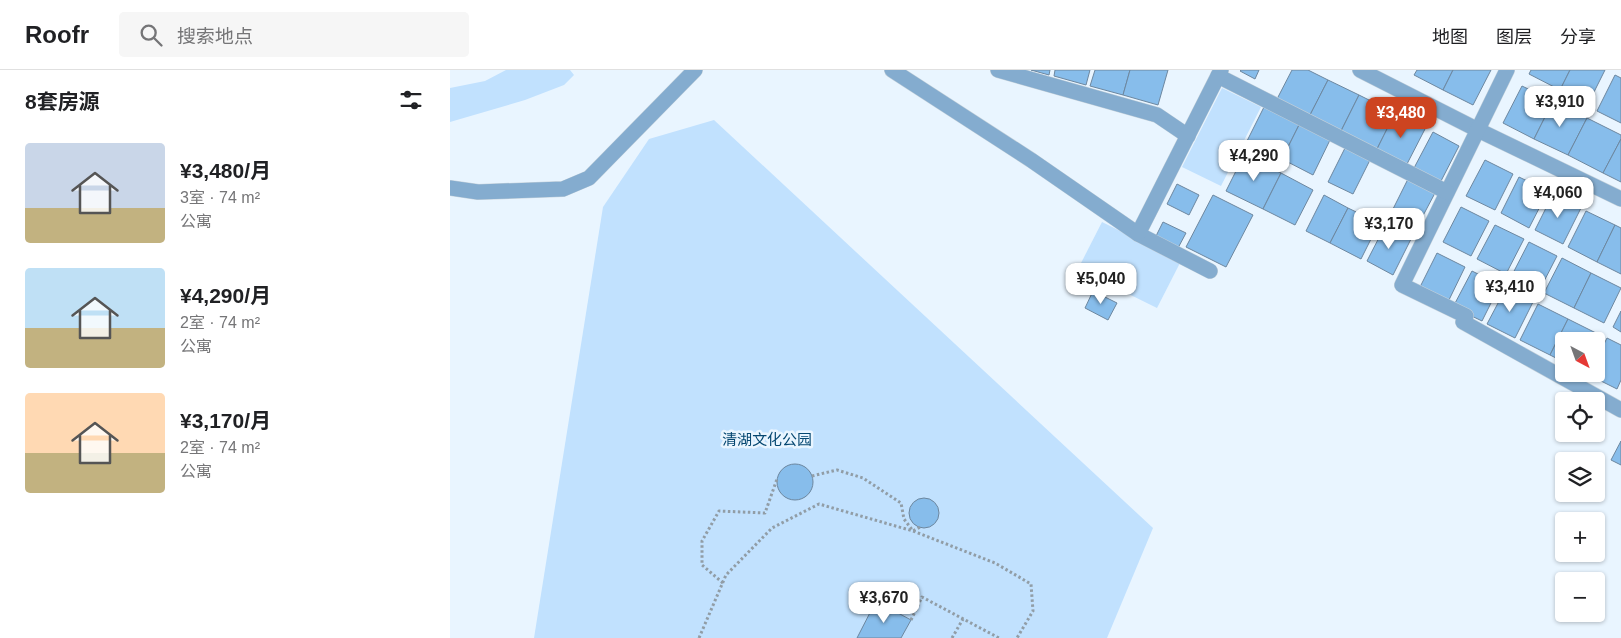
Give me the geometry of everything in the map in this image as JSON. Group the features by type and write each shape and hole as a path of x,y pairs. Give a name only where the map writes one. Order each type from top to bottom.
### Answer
{"street":[{"path":"450,188 478,192 563,189 589,178 695,70"},
{"path":"892,70 1031,160 1138,234 1210,270"},
{"path":"998,70 1157,115 1188,136"},
{"path":"1360,70 1478,130 1621,199"},
{"path":"1507,70 1402,285 1466,316 1463,322 1621,410"},
{"path":"1138,234 1220,73 1448,192"}],"path":[{"path":"812,476 838,470 863,478 901,503 904,519 912,531"},
{"path":"723,583 702,565 702,541 719,511 765,513 777,479"},
{"path":"699,638 726,576 772,528 819,504 912,531 995,562 1031,584 1034,610 1017,638"},
{"path":"912,531 920,527"},
{"path":"911,620 922,597 999,638"},
{"path":"952,638 963,619"}],"green space":[{"path":"506,70 570,70 574,75 564,85 525,100 450,122 450,88 485,81"},
{"path":"1222,88 1261,107 1221,186 1182,167"},
{"name":"清湖文化公园","path":"714,120 1153,528 1107,638 534,638 603,207 649,139"},
{"path":"1102,222 1181,261 1157,308 1078,269"}],"building":[{"path":"1031,70 1050,70 1049,75"},
{"path":"1055,70 1090,70 1086,85 1054,76"},
{"path":"1095,70 1130,70 1123,95 1090,86"},
{"path":"1130,70 1168,70 1158,105 1123,95"},
{"path":"1241,70 1259,70 1255,79"},
{"path":"1292,70 1308,70 1328,80 1310,115 1277,99"},
{"path":"1417,70 1453,70 1443,90 1414,75"},
{"path":"1453,70 1491,70 1473,105 1443,90"},
{"path":"1531,70 1570,70 1560,90 1529,74"},
{"path":"1570,70 1605,70 1588,104 1560,90"},
{"path":"1615,75 1621,78 1621,123 1597,111"},
{"path":"1328,80 1359,95 1341,131 1310,115"},
{"path":"1522,86 1553,101 1534,139 1503,123"},
{"path":"1359,95 1395,113 1377,149 1341,131"},
{"path":"1553,101 1587,118 1568,155 1534,139"},
{"path":"1264,107 1299,125 1282,159 1247,141"},
{"path":"1395,113 1425,129 1407,164 1377,149"},
{"path":"1587,118 1621,135 1621,139 1603,173 1568,155"},
{"path":"1299,125 1330,140 1313,175 1282,159"},
{"path":"1433,132 1459,146 1441,181 1414,168"},
{"path":"1621,139 1621,182 1603,173"},
{"path":"1345,148 1370,160 1353,194 1328,182"},
{"path":"1244,155 1281,173 1263,209 1226,191"},
{"path":"1485,160 1513,174 1495,210 1466,196"},
{"path":"1281,173 1313,190 1295,225 1263,209"},
{"path":"1519,177 1548,191 1529,228 1501,213"},
{"path":"1408,179 1435,193 1417,227 1391,213"},
{"path":"1177,184 1199,195 1189,215 1167,204"},
{"path":"1553,194 1581,208 1563,244 1535,230"},
{"path":"1213,195 1253,215 1226,267 1186,247"},
{"path":"1324,195 1348,208 1330,243 1306,231"},
{"path":"1461,207 1489,221 1471,256 1443,242"},
{"path":"1348,208 1379,223 1361,259 1330,243"},
{"path":"1586,211 1615,225 1597,262 1568,247"},
{"path":"1163,222 1186,233 1178,248 1156,236"},
{"path":"1495,225 1524,239 1506,274 1477,259"},
{"path":"1615,225 1621,228 1621,274 1597,262"},
{"path":"1385,226 1411,239 1393,275 1367,261"},
{"path":"1529,242 1557,256 1539,291 1511,277"},
{"path":"1437,253 1465,267 1447,304 1419,289"},
{"path":"1562,258 1591,273 1574,308 1544,293"},
{"path":"1472,271 1500,285 1482,321 1453,307"},
{"path":"1591,273 1621,288 1604,323 1574,308"},
{"path":"1506,288 1533,302 1515,338 1487,324"},
{"path":"1093,291 1117,303 1108,320 1085,308"},
{"path":"1538,304 1568,319 1562,332 1555,332 1555,345 1550,355 1520,340"},
{"path":"1621,311 1621,332 1613,327"},
{"path":"1568,319 1594,332 1562,332"},
{"path":"1607,338 1621,345 1621,380 1617,389 1603,382 1605,382 1605,342"},
{"path":"1555,345 1555,358 1550,355"},
{"path":"1621,441 1621,465 1611,460"},
{"path":"795,464 808,469 813,482 808,495 795,500 782,495 777,482 782,469"},
{"path":"924,498 934,503 939,513 934,523 924,528 914,523 909,513 914,503"},
{"path":"876,601 911,620 901,638 857,638"}]}
